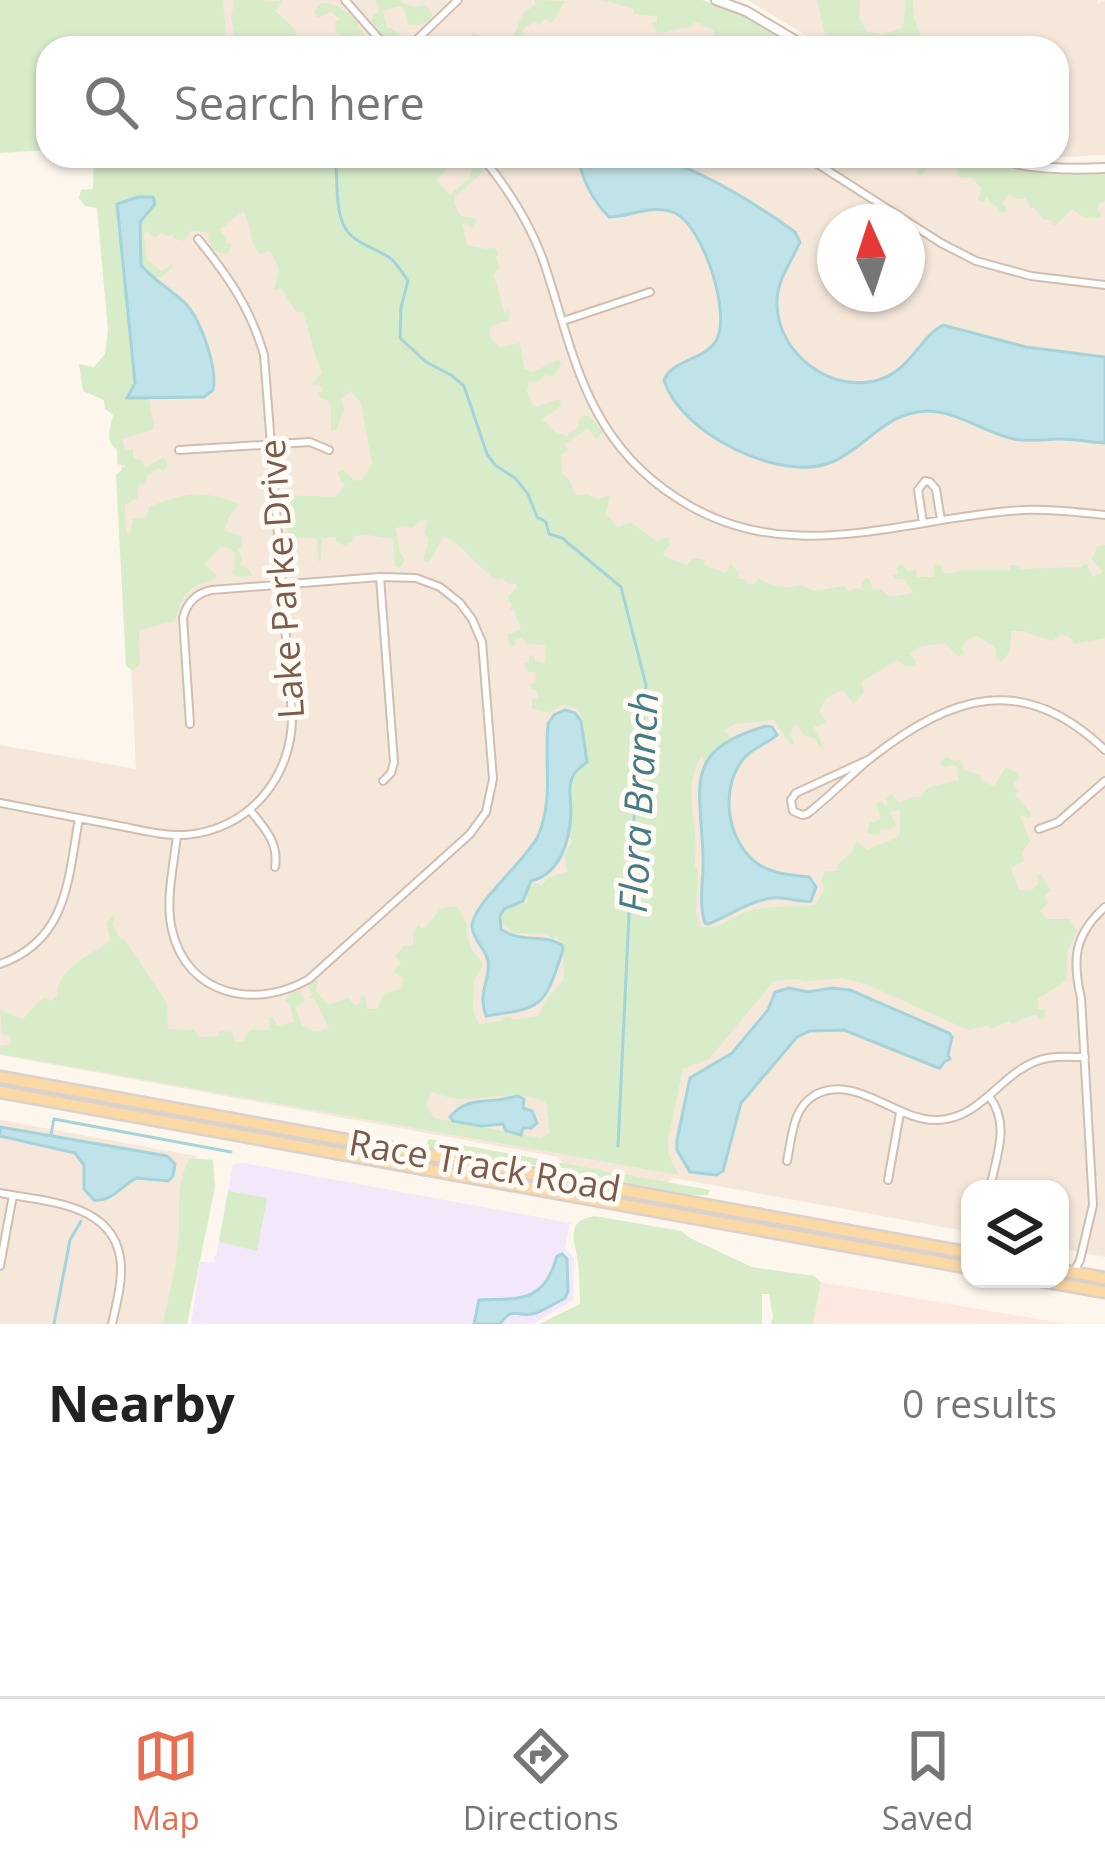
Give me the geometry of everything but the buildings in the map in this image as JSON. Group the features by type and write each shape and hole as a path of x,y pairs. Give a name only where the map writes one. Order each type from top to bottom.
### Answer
{"main road":[{"name":"Race Track Road","path":"0,1077 961,1251"},
{"name":"Race Track Road","path":"0,1092 961,1266"},
{"path":"263,1140 281,1128"},
{"path":"378,1160 381,1147"},
{"path":"424,1169 427,1155"},
{"path":"886,1252 888,1238"},
{"path":"1069,1271 1105,1278"},
{"path":"1069,1286 1105,1292"}],"street":[{"path":"345,0 376,36"},
{"path":"420,36 458,0"},
{"path":"716,0 788,36"},
{"path":"490,168 532,234 583,381 610,433 652,480 686,504 740,528 793,537 835,536 1022,510 1105,515"},
{"path":"824,168 878,204"},
{"path":"1069,168 1105,168"},
{"path":"925,234 994,267 1105,285"},
{"name":"Lake Parke Drive","path":"198,239 230,278 258,333 267,378 292,715 285,761 275,782 250,810"},
{"path":"563,321 650,292"},
{"path":"179,450 315,442 329,451"},
{"path":"923,523 918,490 926,481 937,489 941,520"},
{"path":"380,577 394,762 383,781"},
{"path":"177,835 170,915 180,952 212,985 259,996 309,979 475,830 491,800 484,654 478,630 460,603 440,587 407,577 199,594 188,604 183,622 190,724"},
{"path":"870,759 796,793 791,800 793,811 808,814 870,759 928,720 963,705 1020,701 1050,710 1078,725 1105,750"},
{"path":"1039,830 1058,822 1105,781"},
{"path":"0,803 177,835 221,826 250,810 272,839 275,867"},
{"path":"0,964 29,950 56,920 79,818"},
{"path":"1074,1272 1093,1205 1081,998 1075,968 1085,929 1105,907"},
{"path":"787,1161 795,1118 814,1096 849,1092 885,1102 914,1119 938,1120 962,1116 1011,1076 1046,1058 1084,1057"},
{"path":"989,1096 1003,1121 992,1180"},
{"path":"888,1180 900,1113"},
{"path":"1093,1189 1105,1188"},
{"path":"0,1193 80,1208 111,1234 121,1271 112,1324"},
{"path":"0,1266 13,1195"}],"shaded area":[{"path":"114,0 644,0 735,36 138,36"},
{"path":"748,0 1097,0 1098,4 1105,0 1105,155 1069,157 1069,36 806,36"},
{"path":"165,168 998,168 1105,191 1105,1257 1069,1250 1069,1180 961,1180 961,1230 674,1178 660,1186 567,1169 558,1157 0,1055 0,745 136,769 108,181"},
{"path":"0,1120 196,1156 167,1324 0,1324"},
{"path":"233,1164 570,1223 565,1248 574,1258 573,1300 533,1324 191,1324 200,1262 215,1262"},
{"path":"821,1282 1067,1324 813,1324"}],"green space":[{"path":"0,0 223,0 226,36 36,36 36,151 0,153"},
{"path":"233,0 284,0 275,11 297,36 234,36"},
{"path":"375,0 425,5 433,14 415,25 407,24 401,6 383,11 387,28 399,36 382,36 371,22 373,14 379,13"},
{"path":"535,0 565,1 552,23 535,21 522,30 526,36 513,36 523,13"},
{"path":"602,0 702,0 752,18 782,36 715,36 713,30 696,22 659,33 652,23 657,16 634,14 634,9"},
{"path":"817,0 860,0 859,18 868,32 883,34 903,27 906,0 913,0 921,36 825,36"},
{"path":"322,3 333,4 358,22 363,36 342,36 336,32 335,22 340,19 331,12 317,18 314,11"},
{"path":"94,168 447,168 436,180 450,195 470,177 472,168 482,168 454,203 460,215 478,220 472,229 462,224 467,245 494,247 498,253 499,268 493,275 504,313 510,310 509,320 490,327 490,338 500,347 520,343 524,368 533,372 559,359 561,365 553,377 529,382 527,391 534,407 560,399 561,406 542,419 554,431 566,436 579,426 582,416 590,416 603,432 596,439 588,428 565,444 568,450 561,455 562,473 576,495 598,499 611,495 605,514 618,527 630,522 657,541 669,536 665,557 687,565 693,558 705,560 704,565 726,573 730,563 739,573 736,578 748,584 755,584 758,578 774,585 817,590 844,586 849,592 864,590 861,583 867,578 873,590 880,589 889,597 913,593 905,579 893,575 898,575 901,564 908,571 916,570 917,577 934,577 934,564 945,574 1009,570 1011,565 1021,569 1087,564 1092,577 1103,572 1090,557 1097,546 1105,545 1105,638 1074,644 1061,635 1052,641 1011,631 1010,651 1002,662 996,658 996,648 977,636 962,647 964,655 958,656 945,643 919,647 910,653 914,665 906,667 897,660 861,682 864,692 854,704 843,690 826,698 819,711 827,723 814,727 824,749 816,739 803,735 797,724 791,745 774,720 735,724 724,731 732,738 714,749 705,766 702,756 692,783 696,912 700,927 708,927 755,910 815,905 825,888 821,881 825,871 837,871 857,841 867,850 900,835 900,810 890,812 897,826 881,828 879,835 867,833 870,823 881,819 876,804 882,801 885,807 891,794 899,803 920,797 930,787 959,780 957,767 942,767 940,761 947,757 961,760 965,771 981,775 982,782 994,786 1006,767 1018,773 1020,778 1013,783 1015,795 1032,814 1029,819 1020,815 1030,841 1022,852 1024,861 1011,868 1019,890 1032,890 1041,874 1051,891 1044,896 1048,903 1040,911 1047,919 1069,919 1077,930 1067,954 1067,980 1038,999 1038,1009 1046,1010 1044,1019 1036,1015 992,1029 968,1030 866,984 841,978 774,981 709,1059 683,1069 668,1140 669,1156 679,1175 0,1054 0,1046 12,1044 10,1036 2,1034 0,1010 23,1019 39,1001 57,996 69,970 111,940 106,923 114,914 112,923 119,937 167,1003 168,1029 193,1030 200,1037 232,1032 234,1042 244,1042 251,1030 270,1030 269,1017 277,1026 294,1022 286,1001 300,990 305,1002 295,1007 302,1025 314,1032 329,1029 314,998 309,999 310,982 318,979 316,991 328,1005 348,998 355,1005 365,995 367,1009 377,1009 385,993 400,989 403,978 394,972 401,963 395,956 404,946 413,945 413,931 419,925 426,927 441,908 457,906 472,950 481,961 474,979 473,1011 479,1024 510,1016 513,1020 538,1016 564,979 563,950 557,936 552,940 547,934 512,933 501,921 504,909 527,903 534,883 541,885 567,872 564,855 572,841 567,835 571,780 587,755 577,708 562,705 549,713 532,708 532,700 538,698 530,684 535,683 536,672 526,671 525,663 533,655 535,661 546,663 545,645 526,644 522,638 511,647 507,635 521,629 507,597 516,584 497,580 444,536 428,563 423,561 429,538 424,534 427,520 412,528 396,528 405,560 400,568 395,566 393,539 353,536 347,547 335,537 322,538 321,561 317,538 297,538 285,545 289,534 283,523 283,495 335,497 345,486 337,473 342,469 355,481 362,480 372,464 361,403 351,391 341,400 345,412 337,430 331,430 331,407 321,399 320,385 312,384 322,372 303,312 296,312 281,288 274,290 279,269 270,251 259,254 243,211 219,230 226,243 232,244 227,255 213,250 209,232 191,231 184,241 173,235 144,233 147,260 161,271 173,266 154,278 141,259 138,236 142,219 155,205 117,221 135,384 127,397 149,399 154,429 122,439 125,450 133,450 133,458 142,460 145,468 163,457 168,465 146,477 137,498 125,505 126,532 130,535 133,519 147,517 149,507 174,498 205,495 240,504 224,530 242,537 238,549 243,561 239,564 253,576 237,577 230,572 235,554 221,547 204,564 218,576 189,591 175,621 139,630 140,664 132,670 126,666 116,475 126,466 117,464 117,449 109,438 113,415 105,409 104,400 83,391 79,364 94,367 105,354 108,330 97,208 85,206 79,198 81,190 93,189","holes":["431,1092 460,1099 508,1096 546,1102 550,1133 541,1138 434,1118 426,1104"]},
{"path":"954,168 1105,172 1105,201 1097,209 1101,217 1085,218 1072,209 1053,225 1030,208 1026,198 1009,194 1002,204 1006,212 998,213 987,196 984,202 978,200 981,188 970,177 956,175"},
{"path":"429,1139 710,1190 708,1195 673,1195 571,1176 564,1168 551,1172 504,1159 489,1162 430,1149"},
{"path":"190,1158 213,1160 215,1187 187,1324 163,1324 178,1246 180,1190"},
{"path":"228,1191 267,1198 257,1251 219,1242"},
{"path":"595,1216 681,1231 752,1267 814,1276 821,1282 813,1324 771,1324 769,1294 762,1294 762,1324 539,1324 580,1304 575,1227"}],"water":[{"path":"581,168 687,168 728,188 795,232 800,242 779,286 779,321 797,353 826,376 862,383 881,379 901,367 943,325 1026,347 1105,357 1105,443 1014,439 927,411 899,417 844,456 810,467 786,466 734,449 689,418 664,380 674,368 710,348 720,328 712,272 695,235 685,221 667,210 609,217"},
{"path":"153,197 155,204 140,222 141,265 190,309 206,343 214,381 213,390 204,397 127,398 135,383 117,204"},
{"path":"565,710 581,721 587,762 571,783 566,845 556,864 531,881 523,901 504,909 500,916 501,929 508,934 555,941 563,950 540,1001 486,1016 488,961 473,932 474,918 538,836 547,794 548,724"},
{"path":"766,726 777,735 746,756 732,781 732,825 754,861 773,871 809,877 816,887 811,901 764,900 708,924 702,907 702,774 720,747"},
{"path":"789,988 850,990 949,1033 950,1059 940,1068 844,1030 810,1031 797,1037 741,1103 723,1171 716,1175 690,1172 677,1150 677,1140 690,1078 732,1053 768,1010 775,992"},
{"path":"518,1096 537,1123 523,1128 521,1135 506,1131 503,1124 481,1126 450,1117 472,1103"},
{"path":"0,1127 167,1156 175,1164 173,1176 168,1181 137,1178 112,1196 94,1200 84,1189 84,1165 75,1153 0,1136"},
{"path":"562,1254 567,1259 565,1298 536,1313 513,1313 500,1324 474,1324 479,1300 517,1298 537,1291"}],"waterway":[{"name":"Flora Branch","path":"336,168 343,224 357,240 390,258 408,281 400,338 464,386 487,454 528,494 549,534 562,538 621,587 646,685 633,829 618,1146"},
{"path":"51,1134 54,1119 231,1152"},
{"path":"54,1324 70,1240 81,1221"}]}
